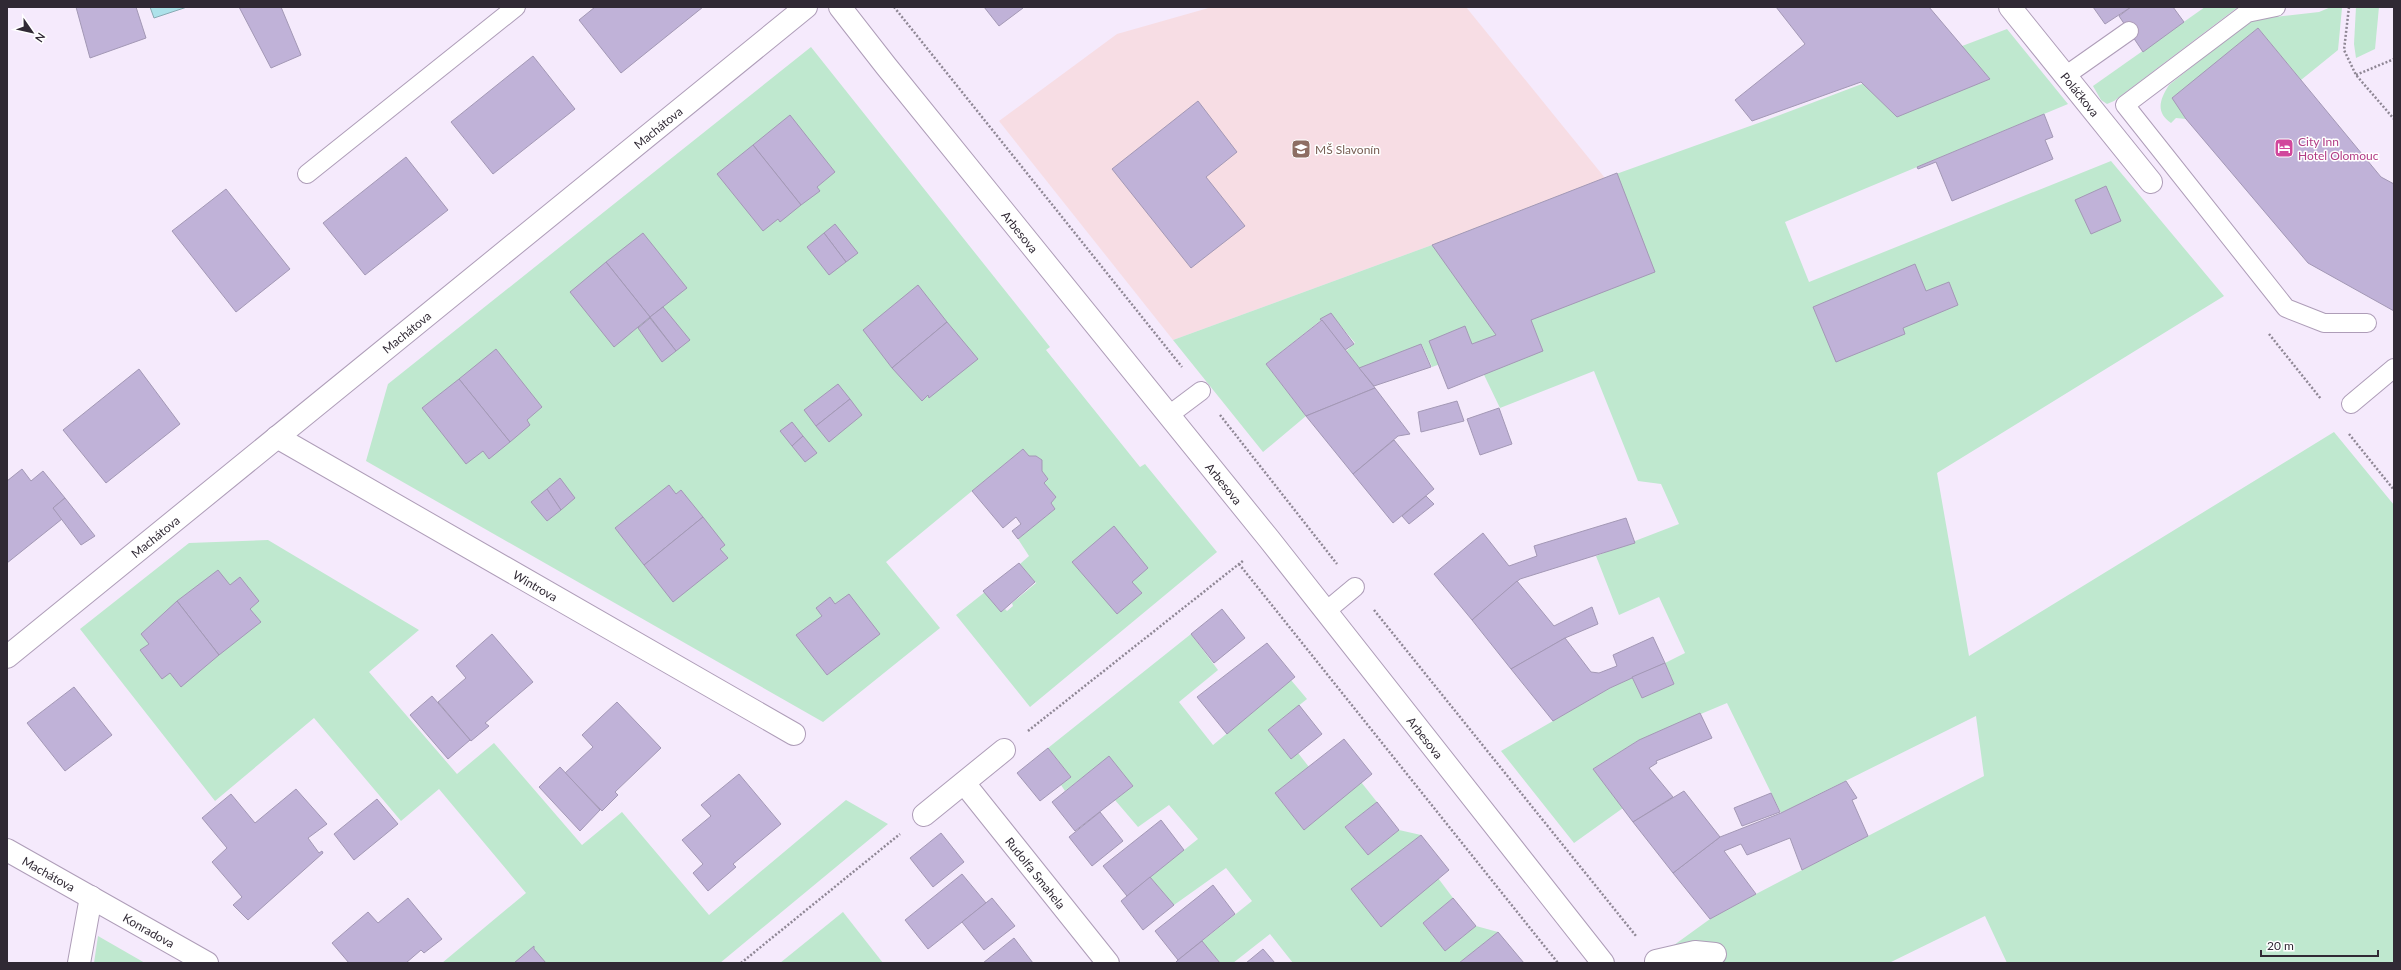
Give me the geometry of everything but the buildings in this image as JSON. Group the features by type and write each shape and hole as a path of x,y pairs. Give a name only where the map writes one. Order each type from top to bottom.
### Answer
{"street":[{"name":"Machátova","path":"7,657 806,7"},
{"name":"Arbesova","path":"840,7 890,73 1169,415 1603,963"},
{"name":"Poláčkova","path":"2010,7 2151,182"},
{"name":"Wintrova","path":"277,437 794,734"},
{"path":"924,815 1004,750"},
{"name":"Rudolfa Smahela","path":"964,783 1108,963"},
{"name":"Machátova","path":"7,850 91,897"},
{"path":"79,963 91,897"},
{"name":"Konradova","path":"91,897 207,963"},
{"path":"1655,962 1694,952 1715,954"}],"lane":[{"path":"307,174 516,7"},
{"path":"2276,7 2247,13 2125,105 2286,308 2324,323 2367,323"},
{"path":"2066,76 2129,31"},
{"path":"2351,404 2394,368"},
{"path":"1169,415 1201,391"},
{"path":"1325,612 1355,587"}],"path":[{"path":"894,7 1655,962"},
{"path":"2348,7 2344,50 2356,75 2394,119"},
{"path":"2356,75 2394,59"},
{"path":"1004,750 1248,556"},
{"path":"1239,564 1558,963"},
{"path":"741,963 924,815"}],"shaded area":[{"name":"MŠ Slavonín","path":"1212,7 1466,7 1605,178 1432,245 1173,340 999,121 1117,34"}],"green space":[{"path":"2205,7 2238,7 2114,101 2107,104 2101,100 2093,86"},
{"path":"2331,7 2342,8 2338,50 2301,80 2258,28 2173,98 2186,119 2176,118 2171,123 2166,119 2161,110 2161,100 2169,85 2248,22 2257,19 2319,12"},
{"path":"2356,7 2379,7 2375,49 2356,58 2354,44"},
{"path":"2007,29 2068,104 1785,222 1809,282 2111,161 2224,296 1937,473 1969,656 2334,432 2394,505 2394,963 2007,963 1985,916 1889,963 1671,963 1663,953 1710,919 1984,776 1976,716 1781,813 1727,703 1639,740 1593,769 1623,808 1574,843 1501,751 1610,688 1632,677 1642,698 1674,684 1665,663 1685,653 1659,597 1619,615 1596,556 1679,524 1661,484 1638,481 1594,371 1500,408 1473,352 1432,367 1422,345 1360,369 1346,351 1355,343 1330,313 1266,364 1306,416 1263,452 1173,340 1432,245 1605,178 1764,121"},
{"path":"811,47 1050,347 1046,350 1140,467 1145,464 1217,552 1030,707 956,615 985,592 1001,612 1005,609 1007,611 1013,606 1012,603 1036,583 1020,564 1029,556 1018,539 1055,509 1051,503 1056,497 1044,483 1048,479 1042,471 1042,460 1036,456 1029,456 1023,449 886,562 940,628 823,722 366,461 388,384"},
{"path":"268,540 419,630 369,672 457,774 494,743 582,845 622,812 709,915 846,800 888,824 720,963 442,963 526,893 439,789 401,821 314,718 215,801 80,629 189,543"},
{"path":"1191,634 1218,670 1179,702 1213,745 1291,680 1307,699 1268,730 1291,759 1298,753 1309,767 1275,793 1304,830 1361,782 1377,802 1345,827 1368,855 1399,830 1421,835 1352,889 1381,926 1438,878 1453,898 1423,923 1445,951 1476,926 1498,932 1459,963 1293,963 1270,934 1233,963 1220,963 1202,941 1252,901 1226,868 1174,905 1150,877 1198,839 1169,805 1138,827 1115,800 1133,786 1109,757 1065,791 1061,785 1071,777 1048,748"},
{"path":"843,912 883,963 780,963"},
{"path":"98,936 145,963 94,963"}],"water":[{"path":"150,7 187,7 154,18"}],"place":[{"name":"City Inn Hotel Olomouc","path":"2284,148"},
{"name":"MŠ Slavonín","path":"1301,149"}]}
